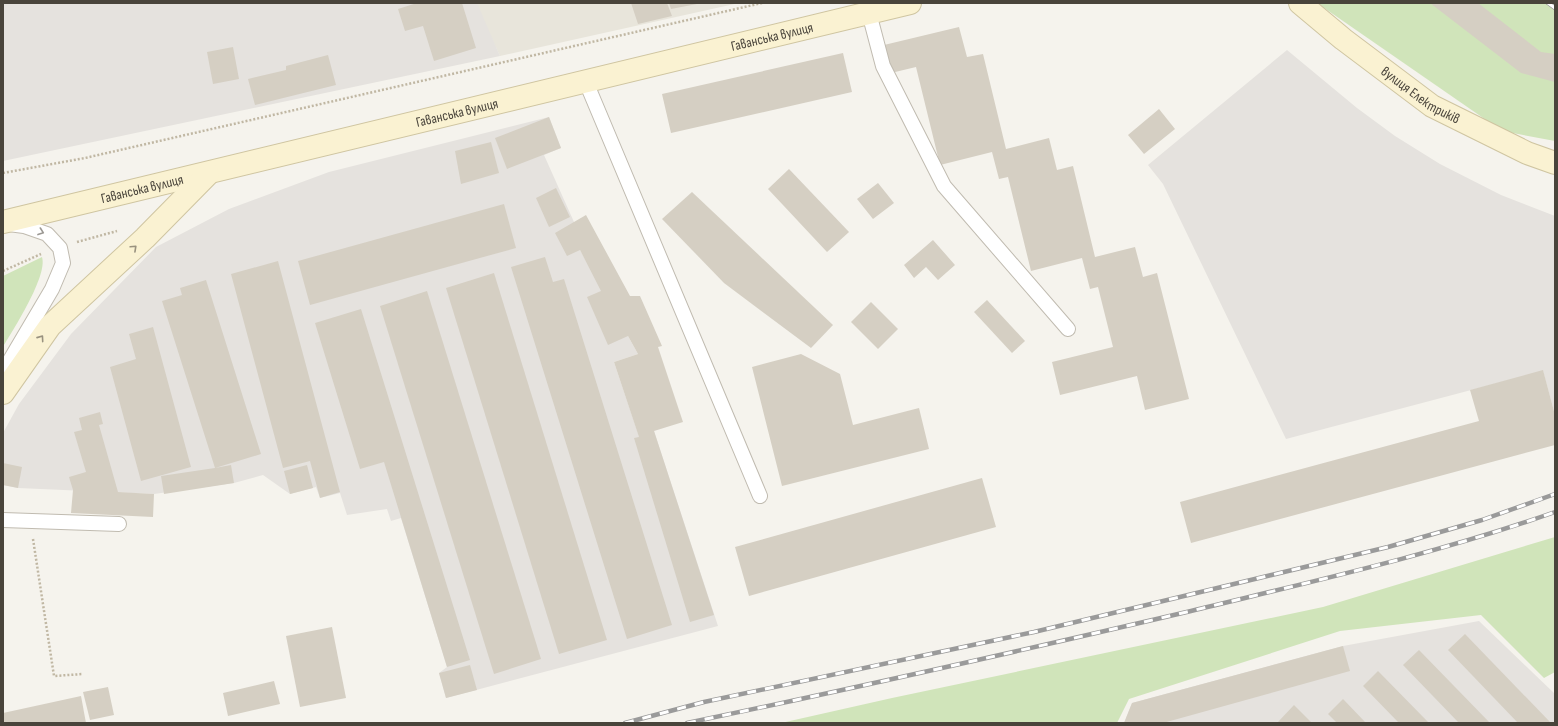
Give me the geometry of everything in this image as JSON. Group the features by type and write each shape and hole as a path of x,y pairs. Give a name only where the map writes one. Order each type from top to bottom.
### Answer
{"street":[{"name":"Гаванська вулиця","path":"3,223 910,3"},
{"name":"вулиця Електриків","path":"1300,3 1342,39 1432,106 1527,153 1555,163"},
{"path":"3,393 50,326 145,238 208,174"}],"lane":[{"path":"869,13 883,66 944,186 1068,329"},
{"path":"586,82 760,496"},
{"path":"3,223 24,226 47,234 60,248 63,263 52,289 3,372"},
{"path":"3,520 119,524"}],"path":[{"path":"3,173 85,158 762,3"},
{"path":"73,244 122,230"},
{"path":"3,270 46,252"},
{"path":"30,521 54,676 83,674"}],"shaded area":[{"path":"3,3 477,3 500,56 3,161"},
{"path":"475,3 739,3 500,56"},
{"path":"1287,50 1357,108 1395,136 1440,164 1501,195 1555,216 1555,415 1543,371 1286,439 1163,184 1148,165"},
{"path":"549,117 561,148 544,155 574,222 580,250 638,354 614,362 639,436 654,431 718,626 446,698 439,673 447,667 401,518 391,521 387,509 347,515 340,493 320,498 316,487 290,494 263,475 234,483 154,494 18,488 3,485 3,433 19,404 71,334 156,247 229,209 329,172"},
{"path":"1479,621 1555,694 1555,723 1124,723 1132,703 1343,646"}],"green space":[{"path":"1317,3 1555,3 1555,141 1502,131"},
{"path":"42,257 40,277 35,289 3,347 3,276"},
{"path":"1555,537 1555,672 1544,678 1481,615 1340,631 1129,699 1117,723 781,723 892,698 1323,607"}],"building":[{"path":"417,3 462,3 476,48 434,61 423,26 405,31 398,9"},
{"path":"631,3 667,3 672,16 638,24"},
{"path":"669,3 697,3 697,4 671,9"},
{"path":"1430,3 1478,3 1541,52 1555,54 1555,82 1521,73"},
{"path":"959,27 967,57 983,54 1006,149 1049,138 1057,170 1073,166 1095,257 1135,247 1143,277 1157,273 1189,399 1145,410 1137,376 1060,395 1052,362 1113,347 1098,287 1090,289 1082,258 1031,271 1008,177 999,179 992,152 940,165 916,67 891,73 884,45"},
{"path":"233,47 239,79 213,84 207,52"},
{"path":"843,53 852,92 671,133 662,94"},
{"path":"328,55 336,85 255,105 248,79 286,70 286,66"},
{"path":"1159,109 1175,129 1144,154 1128,135"},
{"path":"549,117 561,148 507,169 495,138"},
{"path":"491,142 499,173 461,184 455,151"},
{"path":"789,169 849,232 827,252 768,189"},
{"path":"878,183 894,203 873,219 857,199"},
{"path":"556,188 570,217 549,227 536,198"},
{"path":"692,192 833,325 811,348 724,283 662,219"},
{"path":"504,204 516,248 310,305 298,261"},
{"path":"586,215 630,296 640,296 662,346 658,347 683,422 654,431 714,615 690,622 634,438 639,437 614,362 638,354 628,336 608,345 587,297 601,291 580,250 567,256 555,233"},
{"path":"933,240 955,265 938,280 926,267 914,278 904,265"},
{"path":"545,257 553,282 564,279 672,625 627,639 511,267"},
{"path":"278,261 340,492 320,498 310,461 283,468 231,274"},
{"path":"494,273 607,640 559,654 446,288"},
{"path":"206,280 261,454 215,468 162,301 182,295 180,288"},
{"path":"427,291 541,659 494,674 380,306"},
{"path":"987,300 1025,341 1012,353 974,312"},
{"path":"871,302 898,329 878,349 851,322"},
{"path":"361,309 470,660 447,667 384,462 360,469 315,323"},
{"path":"153,327 191,467 141,481 110,367 136,359 129,334"},
{"path":"801,354 840,374 853,425 919,408 929,449 782,486 752,367"},
{"path":"1543,370 1555,415 1555,445 1191,543 1180,502 1479,421 1470,390"},
{"path":"100,412 103,424 99,425 118,492 154,494 153,517 71,513 73,490 69,477 86,472 74,432 82,430 79,418"},
{"path":"3,463 22,467 18,488 3,485"},
{"path":"231,465 234,483 164,494 161,476"},
{"path":"307,465 313,488 290,494 284,471"},
{"path":"982,478 996,527 749,596 735,547"},
{"path":"332,627 346,698 300,707 286,636"},
{"path":"1465,634 1551,723 1518,723 1448,650"},
{"path":"1343,646 1350,671 1163,723 1124,723 1132,703"},
{"path":"1419,650 1490,723 1459,723 1403,665"},
{"path":"470,665 477,690 446,698 439,673"},
{"path":"1378,671 1429,723 1399,723 1363,686"},
{"path":"274,681 280,704 228,716 223,693"},
{"path":"108,687 114,715 90,720 83,692"},
{"path":"81,696 86,723 3,723 3,713"},
{"path":"1343,699 1366,723 1337,723 1328,714"},
{"path":"1294,705 1312,723 1278,722"}],"railway":[{"path":"1548,3 1555,8"},
{"path":"625,723 704,702 1034,632 1388,547 1482,520 1555,494"},
{"path":"687,723 1003,654 1283,589 1420,554 1555,512"}]}
